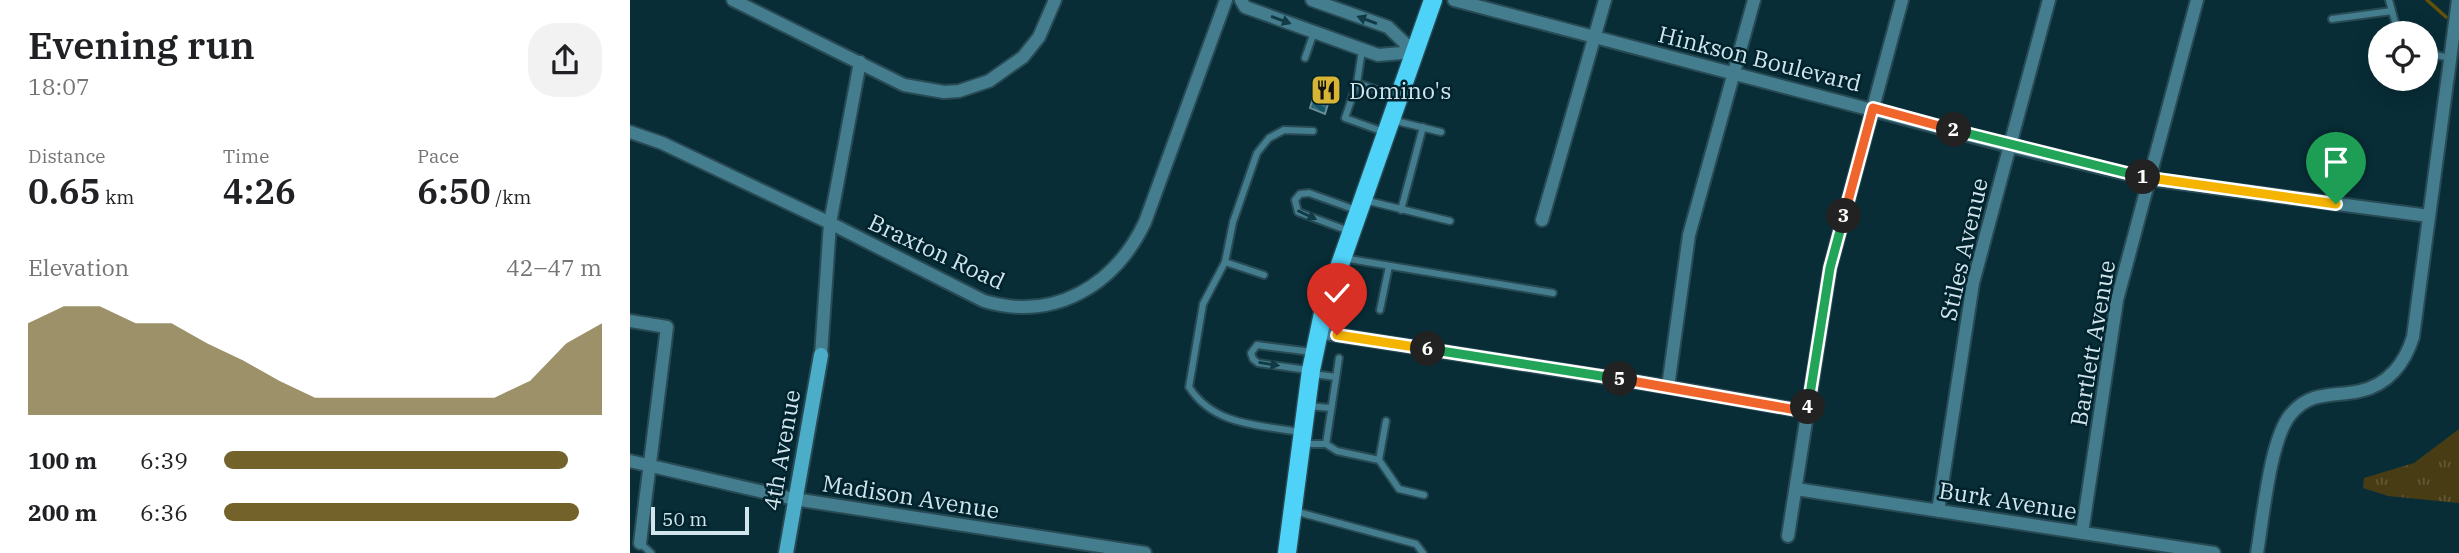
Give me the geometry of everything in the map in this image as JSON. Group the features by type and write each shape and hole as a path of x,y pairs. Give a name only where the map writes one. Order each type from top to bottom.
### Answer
{"main road":[{"path":"1287,553 1318,332 1341,258 1433,0"}],"street":[{"path":"733,0 904,85 944,92 989,81 1023,57 1039,37 1055,0"},
{"name":"Braxton Road","path":"630,132 662,143 830,223 969,294 1001,306 1030,307 1057,303 1101,280 1122,260 1137,239 1226,0"},
{"path":"1241,0 1245,7 1378,55 1414,52"},
{"path":"1312,0 1388,27 1414,52"},
{"name":"Hinkson Boulevard","path":"1454,0 1873,108 2009,146 2150,179 2430,216"},
{"path":"1542,220 1605,0"},
{"path":"1668,387 1689,235 1754,0"},
{"path":"1788,536 1830,268 1902,0"},
{"name":"Stiles Avenue","path":"1938,510 1973,283 2049,0"},
{"name":"Bartlett Avenue","path":"2082,533 2117,300 2197,0"},
{"path":"2257,553 2278,434 2291,413 2305,401 2321,396 2359,392 2378,385 2395,372 2408,355 2413,337 2458,0"},
{"path":"821,355 830,223 860,62"},
{"path":"630,321 667,327 640,543"},
{"path":"1318,332 1668,387 1808,412"},
{"name":"4th Avenue","path":"786,553 821,355"},
{"name":"Madison Avenue","path":"630,461 794,499 1145,553"},
{"name":"Burk Avenue","path":"1796,489 2214,553"},
{"path":"1048,553 1051,540"}],"lane":[{"path":"2389,0 2395,21"},
{"path":"2332,19 2392,11"},
{"path":"1305,58 1314,32"},
{"path":"1363,49 1357,83 1345,118 1388,126 1423,127 1441,132"},
{"path":"2438,55 2450,58"},
{"path":"1357,83 1398,97"},
{"path":"1401,209 1423,127"},
{"path":"1313,131 1284,130 1269,138 1257,153 1233,222 1225,262 1203,304 1189,387 1210,409 1230,421 1379,460 1399,489 1424,495"},
{"path":"1351,232 1298,212 1295,200 1300,194 1309,193 1360,205 1401,209 1450,222"},
{"path":"1341,258 1553,293"},
{"path":"1225,262 1264,275"},
{"path":"1380,310 1389,266"},
{"path":"1312,365 1258,363 1251,353 1258,345 1312,365 1336,377"},
{"path":"1326,444 1339,358"},
{"path":"1306,406 1331,408"},
{"path":"1379,460 1386,421"},
{"path":"1292,510 1416,544 1423,553"},
{"path":"640,543 651,553"}],"green space":[{"path":"2459,429 2459,503 2388,496 2363,488 2364,478 2414,463"}],"building":[{"name":"Domino's","path":"1320,77 1339,83 1334,98 1330,97 1325,114 1310,108"}],"waterway":[{"path":"2427,0 2446,17"}],"place":[{"name":"Domino's","path":"1326,90"}],"route":[{"path":"1337,335 1808,412 1830,268 1873,108 2009,146 2150,179 2336,204"}]}
